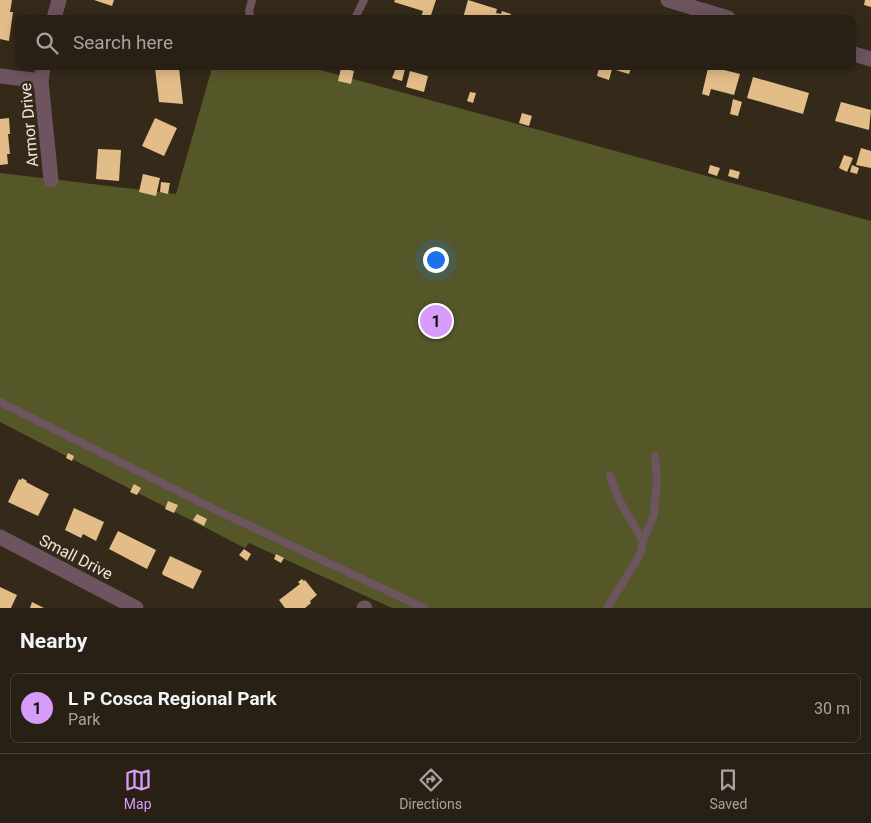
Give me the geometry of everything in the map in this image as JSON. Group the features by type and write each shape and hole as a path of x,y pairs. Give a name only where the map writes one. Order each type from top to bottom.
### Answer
{"street":[{"path":"55,15 59,0"},
{"path":"668,0 718,15"},
{"path":"856,55 871,59"},
{"path":"0,76 42,74"},
{"name":"Armor Drive","path":"42,74 51,180"},
{"name":"Small Drive","path":"0,537 136,608"}],"lane":[{"path":"250,15 252,0"},
{"path":"356,15 364,0"},
{"path":"0,402 212,508 424,608"},
{"path":"607,608 640,555 654,515 657,480 655,456"},
{"path":"610,475 619,500 644,541"}],"green space":[{"path":"211,70 320,70 871,221 871,608 392,608 249,543 245,548 0,422 0,173 176,194"}],"building":[{"path":"0,0 12,0 10,12 13,12 9,41 0,39"},
{"path":"94,0 114,0 112,6"},
{"path":"395,0 436,0 431,15 422,15 423,11 394,2"},
{"path":"468,0 497,9 496,13 501,14 502,11 511,14 511,15 464,15"},
{"path":"865,0 871,0 871,7 864,5"},
{"path":"155,70 179,70 183,104 159,102"},
{"path":"341,70 354,71 351,84 338,81"},
{"path":"395,70 405,70 402,81 392,78"},
{"path":"598,70 612,70 609,80 597,76"},
{"path":"615,70 630,70 629,74"},
{"path":"708,70 724,70 740,74 734,95 711,89 709,96 702,94"},
{"path":"410,71 428,76 424,92 406,87"},
{"path":"753,77 809,93 803,114 747,98"},
{"path":"470,92 476,93 473,103 467,101"},
{"path":"733,99 742,102 738,116 730,114"},
{"path":"841,102 871,110 869,130 835,121"},
{"path":"522,113 532,116 529,126 519,123"},
{"path":"9,118 10,154 7,154 8,164 0,165 0,119"},
{"path":"155,118 177,128 164,156 142,146"},
{"path":"861,148 871,151 871,168 856,165"},
{"path":"98,149 121,150 119,181 96,179"},
{"path":"844,155 853,158 847,172 839,168"},
{"path":"710,165 720,168 717,176 708,173"},
{"path":"852,165 859,168 857,174 850,172"},
{"path":"730,169 740,172 738,179 728,176"},
{"path":"143,174 160,178 156,196 139,192"},
{"path":"161,182 170,183 168,194 160,192"},
{"path":"68,453 74,456 72,461 66,458"},
{"path":"22,478 49,494 38,516 8,502 19,479 21,480"},
{"path":"134,484 141,488 137,495 130,492"},
{"path":"168,501 178,505 174,513 165,509"},
{"path":"74,508 104,522 96,541 83,534 81,538 65,530"},
{"path":"197,514 207,519 204,526 193,520"},
{"path":"118,531 156,550 147,569 109,549"},
{"path":"244,549 251,554 247,561 239,555"},
{"path":"276,554 284,558 281,563 274,559"},
{"path":"170,556 202,571 193,589 163,575 162,573"},
{"path":"302,579 305,580 317,595 305,608 285,608 279,600 300,584 298,582"},
{"path":"0,587 17,595 11,608 0,608"},
{"path":"32,602 44,608 30,608"}],"place":[{"name":"L P Cosca Regional Park","path":"436,321"}]}
